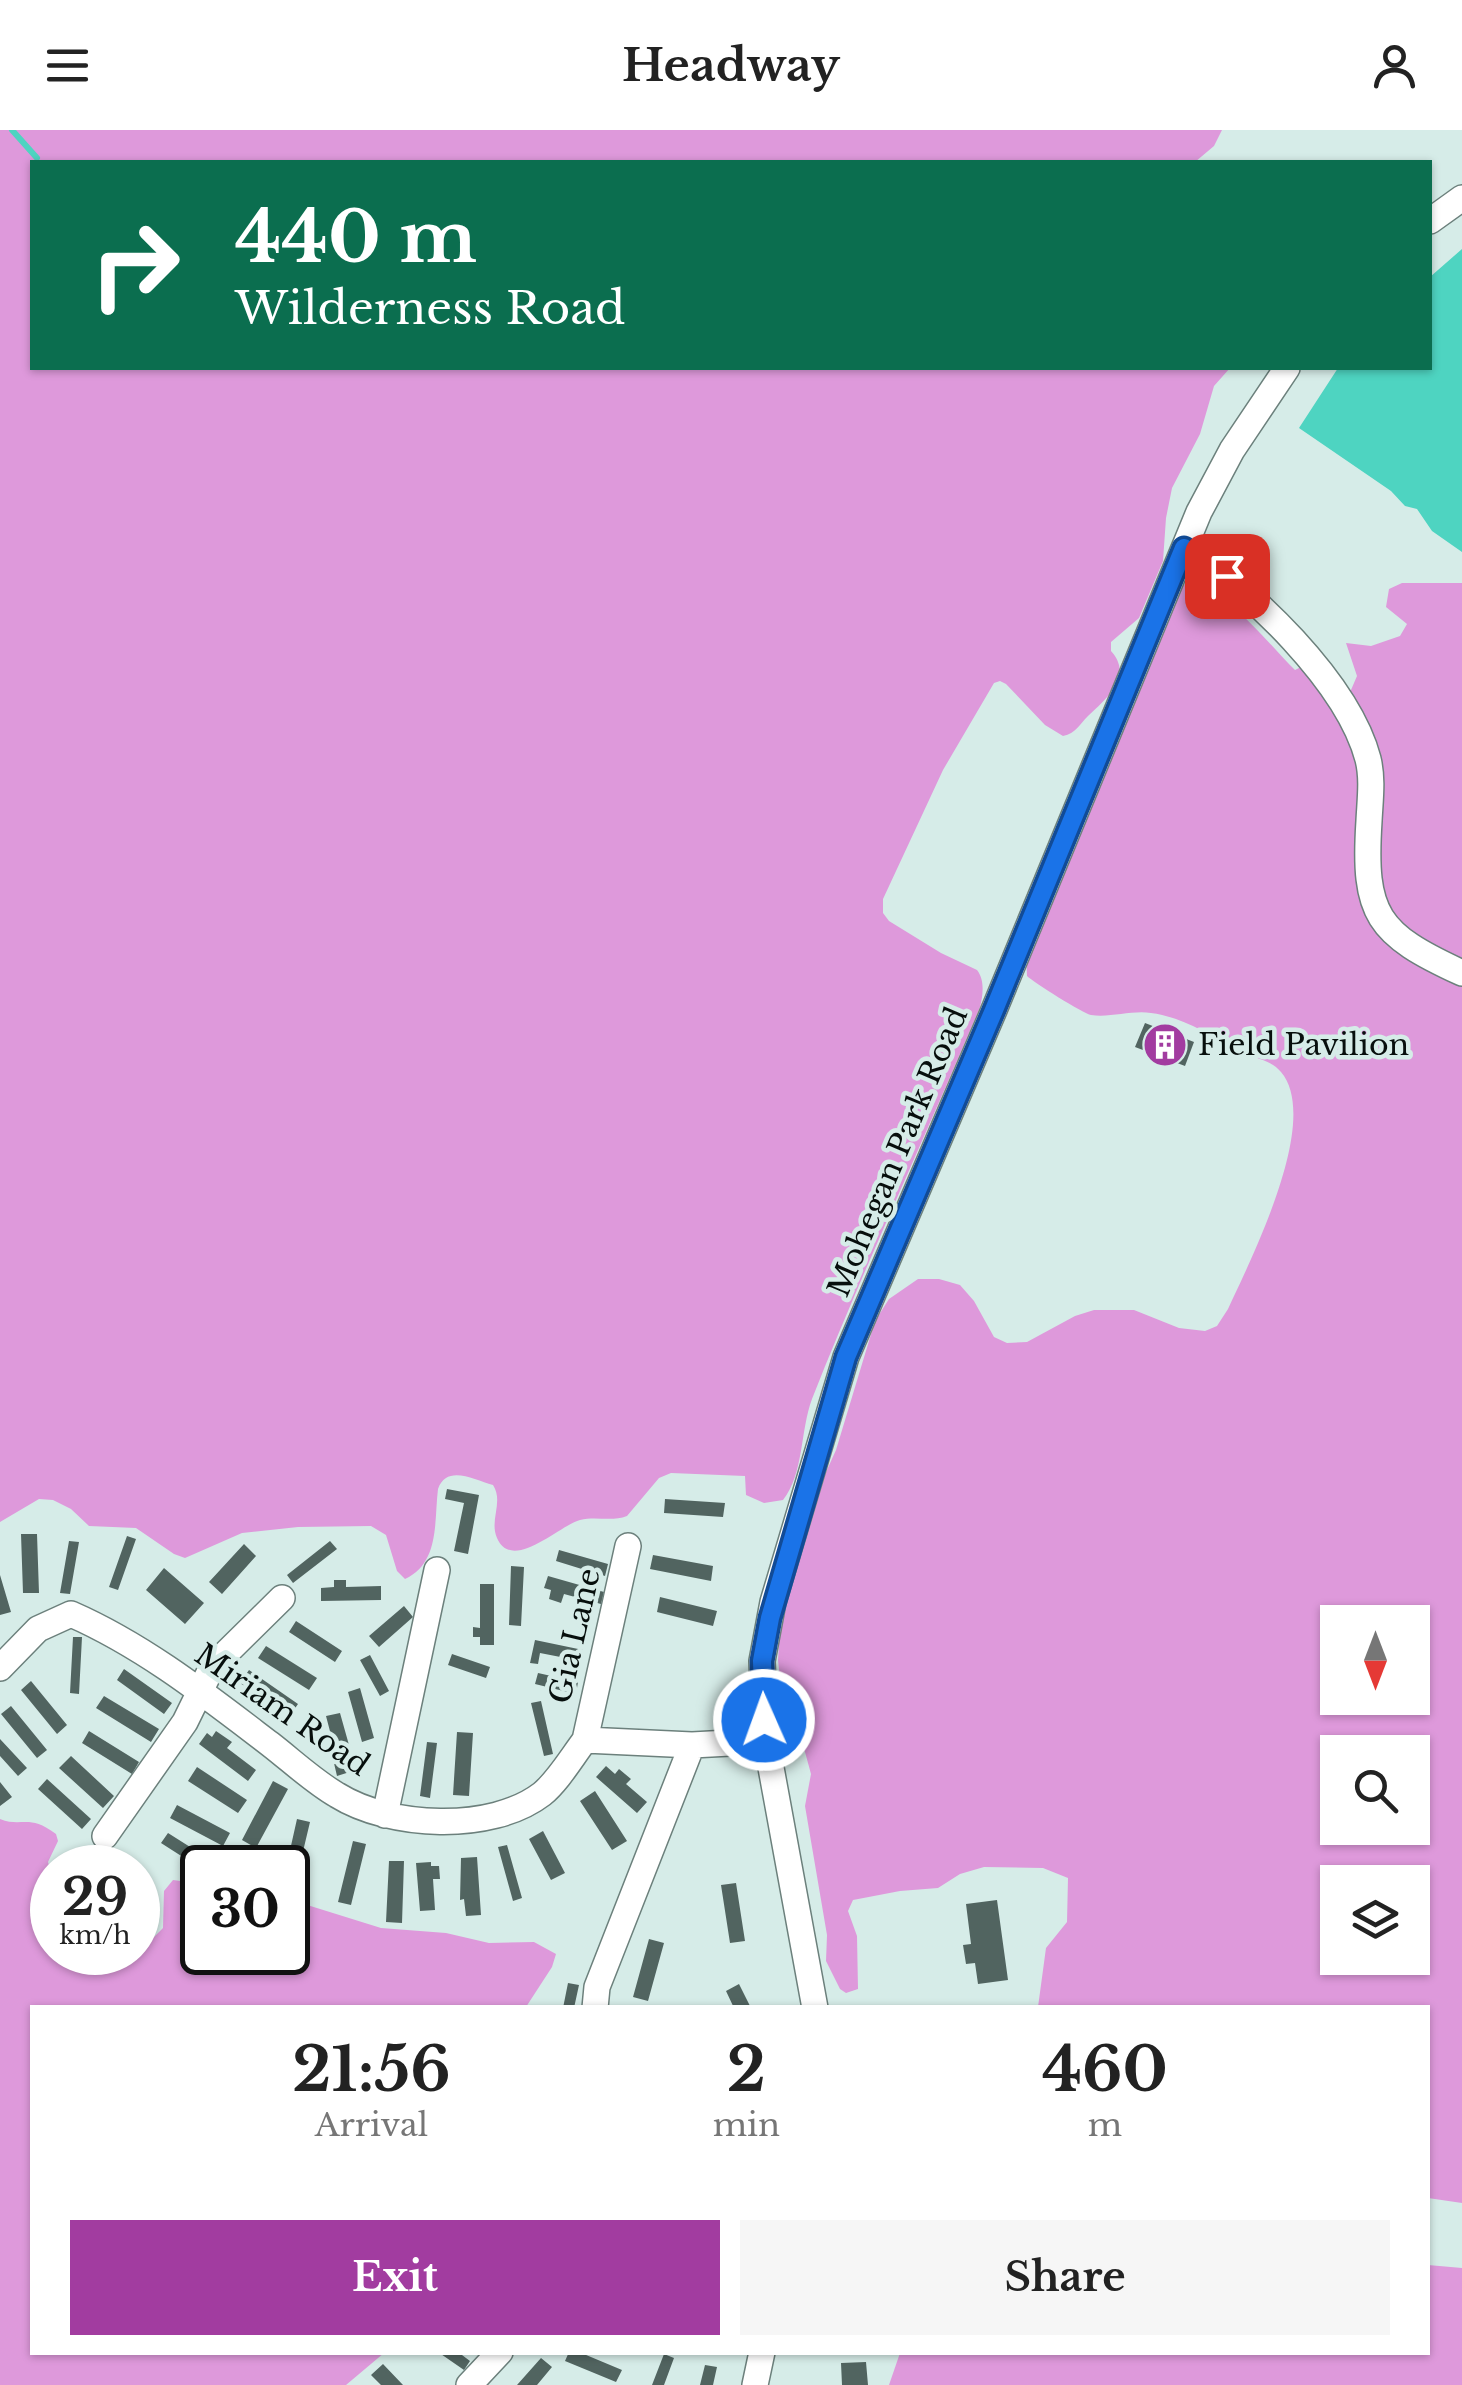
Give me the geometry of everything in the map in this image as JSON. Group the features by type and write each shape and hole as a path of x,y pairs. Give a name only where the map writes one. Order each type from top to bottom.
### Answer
{"street":[{"path":"1432,220 1462,198"},
{"name":"Mohegan Park Road","path":"814,2005 766,1742 762,1661 842,1370 1199,512 1232,450 1286,370"},
{"path":"1184,548 1227,576 1332,688 1360,740 1369,766 1366,868 1374,904 1398,938 1462,973"},
{"name":"Gia Lane","path":"585,1740 628,1546"},
{"path":"385,1815 437,1570"},
{"path":"105,1836 186,1722 212,1667 282,1598"},
{"name":"Miriam Road","path":"0,1668 38,1629 71,1614 114,1633 198,1690 338,1796 385,1815 440,1822 499,1816 543,1793 585,1740"},
{"path":"585,1740 692,1745 766,1742"},
{"path":"595,2005 597,1987 692,1745"},
{"path":"469,2385 497,2355"},
{"path":"756,2385 761,2355"}],"shaded area":[{"path":"0,130 1222,130 1214,146 1197,160 30,160 30,370 1228,370 1214,386 1200,434 1172,488 1163,561 1139,618 1111,642 1120,669 1115,686 1077,728 1063,736 1045,725 1006,684 994,683 943,770 883,899 883,913 889,921 977,970 982,998 812,1399 795,1478 783,1500 764,1503 746,1495 745,1476 671,1473 659,1478 627,1516 580,1520 537,1544 513,1551 497,1538 497,1498 493,1485 454,1475 442,1481 438,1489 430,1552 416,1572 405,1579 397,1571 386,1535 371,1526 242,1533 185,1558 136,1528 89,1526 71,1509 53,1500 39,1499 0,1522"},
{"path":"1462,249 1462,552 1432,531 1417,509 1405,506 1391,491 1299,428 1337,370 1432,370 1432,275"},
{"path":"1402,583 1462,583 1462,2203 1430,2198 1430,2005 1038,2005 1046,1948 1067,1922 1068,1878 1043,1868 984,1867 960,1874 938,1888 853,1900 848,1911 857,1936 858,1989 846,1993 840,1989 826,1961 827,1935 805,1806 811,1774 783,1705 778,1660 780,1628 822,1481 836,1450 875,1321 889,1299 918,1279 960,1285 994,1337 1007,1343 1027,1342 1094,1310 1134,1310 1179,1328 1205,1331 1217,1326 1228,1309 1265,1226 1288,1155 1293,1123 1291,1094 1281,1072 1174,1018 1144,1012 1091,1015 1027,976 1026,950 1174,593 1185,584 1216,594 1295,670 1307,664 1328,689 1351,690 1357,676 1346,643 1371,646 1400,636 1407,624 1386,607 1389,589"},
{"path":"0,1819 39,1824 56,1834 58,1841 56,1845 30,1845 30,1975 160,1975 164,1891 173,1880 180,1881 180,1975 310,1975 310,1906 381,1928 446,1933 489,1943 534,1942 556,1954 527,2005 30,2005 30,2355 382,2355 346,2385 0,2385"},
{"path":"1430,2265 1462,2268 1462,2385 889,2385 899,2355 1430,2355"}],"building":[{"name":"Field Pavilion","path":"1145,1023 1194,1042 1185,1066 1135,1047"},
{"path":"447,1489 479,1495 468,1554 454,1551 464,1503 445,1499"},
{"path":"665,1499 725,1503 723,1517 664,1513"},
{"path":"21,1534 37,1534 39,1593 23,1593"},
{"path":"127,1536 136,1539 118,1590 109,1587"},
{"path":"69,1541 79,1542 70,1594 60,1593"},
{"path":"330,1541 337,1549 293,1583 287,1575"},
{"path":"244,1544 256,1556 222,1594 209,1582"},
{"path":"559,1550 608,1564 605,1576 595,1573 592,1582 582,1580 585,1570 556,1561"},
{"path":"653,1555 713,1566 711,1581 650,1569"},
{"path":"511,1566 524,1567 521,1626 509,1625"},
{"path":"164,1568 204,1603 185,1624 146,1590"},
{"path":"0,1575 11,1612 0,1615"},
{"path":"548,1576 604,1592 601,1604 564,1594 561,1603 549,1599 551,1590 544,1588"},
{"path":"334,1580 346,1580 346,1587 381,1586 381,1600 321,1601 321,1588 334,1587"},
{"path":"480,1584 494,1584 494,1645 480,1645 480,1637 473,1637 473,1627 480,1628"},
{"path":"660,1597 717,1611 713,1626 657,1612"},
{"path":"404,1606 413,1617 379,1647 369,1636"},
{"path":"296,1621 342,1651 335,1662 289,1632"},
{"path":"73,1637 82,1637 79,1694 70,1693"},
{"path":"535,1640 583,1650 581,1661 540,1653 538,1664 530,1663"},
{"path":"266,1646 317,1678 309,1690 258,1658"},
{"path":"452,1654 490,1667 486,1678 448,1665"},
{"path":"370,1655 389,1691 380,1696 360,1660"},
{"path":"124,1669 172,1703 164,1714 117,1680"},
{"path":"249,1670 298,1704 289,1717 240,1683"},
{"path":"538,1673 578,1682 576,1694 535,1684"},
{"path":"31,1681 67,1725 57,1734 21,1690"},
{"path":"360,1688 374,1738 362,1742 348,1692"},
{"path":"104,1696 159,1729 151,1742 96,1708"},
{"path":"541,1701 553,1754 544,1756 531,1703"},
{"path":"11,1706 47,1750 37,1758 1,1714"},
{"path":"340,1713 356,1770 337,1776 333,1759 337,1758 326,1716"},
{"path":"89,1731 139,1762 132,1774 82,1743"},
{"path":"216,1731 232,1742 227,1748 256,1770 248,1781 199,1744 207,1733 212,1737"},
{"path":"457,1732 473,1733 469,1796 453,1795"},
{"path":"0,1739 27,1768 18,1776 0,1756"},
{"path":"427,1742 437,1743 430,1798 420,1796"},
{"path":"71,1756 114,1796 103,1808 59,1768"},
{"path":"606,1766 615,1774 619,1769 631,1779 626,1784 647,1802 637,1813 596,1777"},
{"path":"197,1767 247,1800 238,1813 188,1781"},
{"path":"47,1779 91,1819 82,1829 38,1789"},
{"path":"273,1781 288,1789 258,1845 242,1840"},
{"path":"0,1782 12,1797 0,1806"},
{"path":"595,1791 627,1841 612,1850 580,1801"},
{"path":"177,1805 230,1833 221,1845 170,1818"},
{"path":"297,1819 310,1822 305,1845 291,1845"},
{"path":"543,1831 565,1873 551,1880 529,1839"},
{"path":"168,1833 187,1845 180,1845 180,1855 161,1843"},
{"path":"353,1841 366,1844 351,1905 338,1902"},
{"path":"507,1845 522,1898 513,1901 498,1847"},
{"path":"477,1857 481,1915 466,1916 464,1899 460,1900 461,1858"},
{"path":"389,1861 404,1861 402,1923 386,1922"},
{"path":"431,1862 431,1866 439,1866 440,1879 433,1879 435,1910 420,1911 416,1863"},
{"path":"736,1883 745,1941 730,1943 721,1885"},
{"path":"997,1900 1008,1980 978,1984 975,1963 966,1964 963,1945 971,1944 966,1904"},
{"path":"649,1939 664,1943 648,2001 633,1997"},
{"path":"568,1983 579,1985 575,2005 564,2005"},
{"path":"739,1984 750,2005 733,2005 726,1991"},
{"path":"442,2355 462,2355 470,2361 464,2370"},
{"path":"568,2355 586,2355 622,2370 616,2382 565,2361"},
{"path":"664,2355 674,2358 664,2385 652,2385"},
{"path":"541,2358 552,2367 537,2385 517,2385"},
{"path":"866,2362 868,2385 842,2385 841,2363"},
{"path":"383,2364 403,2385 381,2385 371,2375"},
{"path":"705,2365 717,2367 713,2385 700,2385"}],"waterway":[{"path":"12,130 37,158"}],"place":[{"name":"Field Pavilion","path":"1165,1045"}],"route":[{"path":"764,1720 762,1661 770,1618 828,1410 859,1325 1184,548 1227,576"}]}
